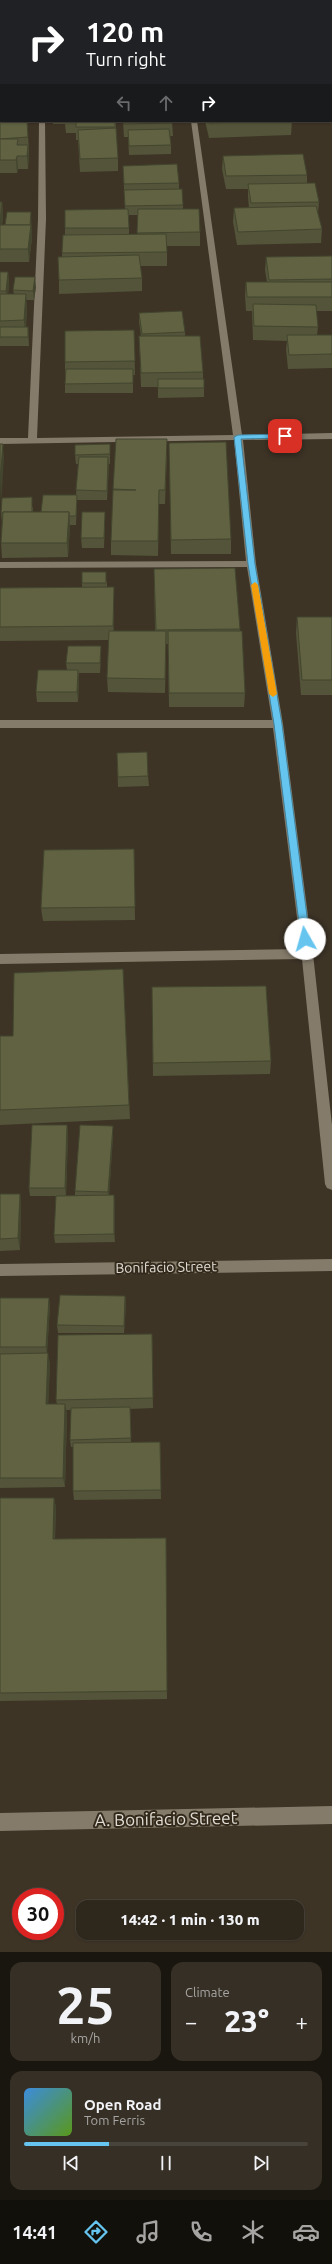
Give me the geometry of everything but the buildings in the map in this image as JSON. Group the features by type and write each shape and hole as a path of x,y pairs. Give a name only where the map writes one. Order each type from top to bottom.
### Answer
{"street":[{"path":"32,441 42,227 42,122"},
{"path":"194,122 238,437 251,564 278,724 307,954 332,1184"},
{"path":"0,441 332,436"},
{"path":"0,565 251,564"},
{"path":"0,724 278,724"},
{"path":"0,959 307,954"},
{"name":"Bonifacio Street","path":"0,1270 332,1265"},
{"name":"A. Bonifacio Street","path":"0,1822 332,1815"}],"slow traffic":[{"path":"255,585 273,694"}],"route":[{"path":"285,436 238,437 251,564 278,724 305,939"}]}
